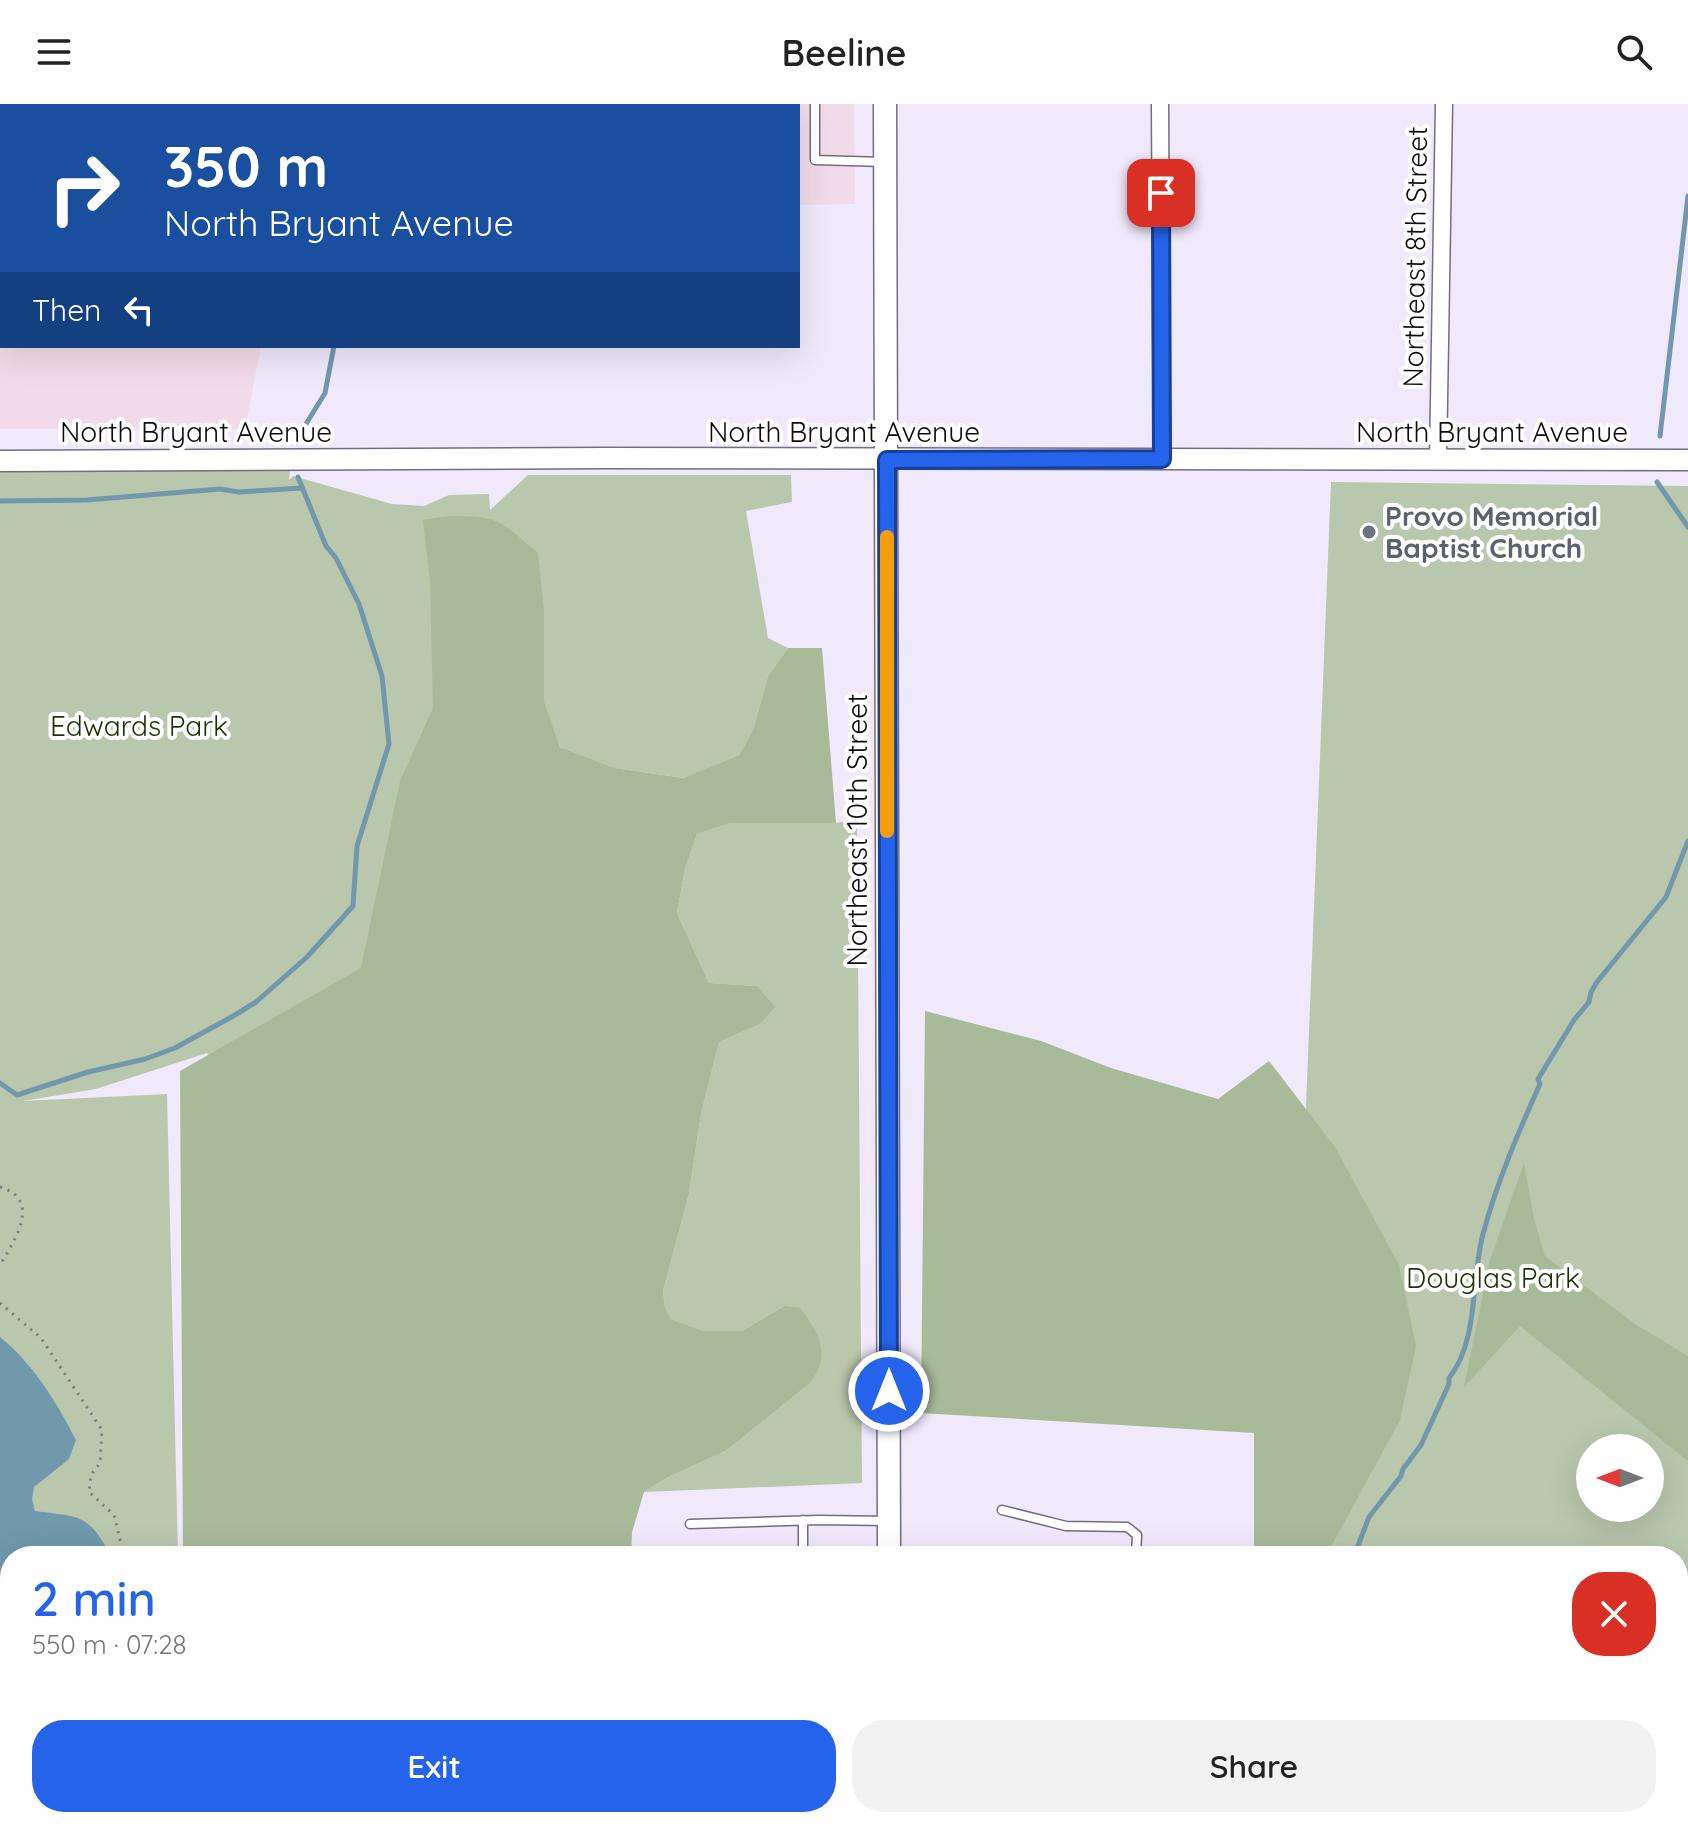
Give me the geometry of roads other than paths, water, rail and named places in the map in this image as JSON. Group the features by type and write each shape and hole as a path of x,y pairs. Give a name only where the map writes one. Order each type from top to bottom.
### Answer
{"main road":[{"name":"Northeast 10th Street","path":"885,104 889,1546"}],"street":[{"path":"1160,104 1162,459"},
{"name":"Northeast 8th Street","path":"1438,460 1444,104"},
{"name":"North Bryant Avenue","path":"0,461 605,458 1688,460"}],"lane":[{"path":"815,104 815,160 885,162"},
{"path":"1002,1510 1066,1526 1127,1527 1137,1535 1136,1546"},
{"path":"803,1520 803,1546"},
{"path":"690,1524 889,1521"}],"water":[{"path":"0,1337 43,1384 76,1440 69,1459 34,1487 32,1499 35,1511 81,1520 89,1524 105,1546 0,1546"}],"waterway":[{"path":"1660,436 1688,196"},
{"path":"298,437 325,393 334,348"},
{"path":"0,1083 17,1095 175,1048 256,1002 307,957 353,906 357,846 389,744 382,676 359,604 336,558 326,546 298,477"},
{"path":"1657,482 1688,527"},
{"path":"0,501 87,500 220,489 239,492 302,488"},
{"path":"1358,1546 1369,1517 1421,1445 1449,1378 1459,1363 1470,1328 1483,1234 1508,1158 1540,1084 1538,1079 1574,1020 1589,1002 1597,982 1666,897 1688,841"}],"place":[{"name":"Provo Memorial Baptist Church","path":"1369,532"}],"park label":[{"name":"Edwards Park","path":"139,726"},
{"name":"Douglas Park","path":"1493,1278"}]}
